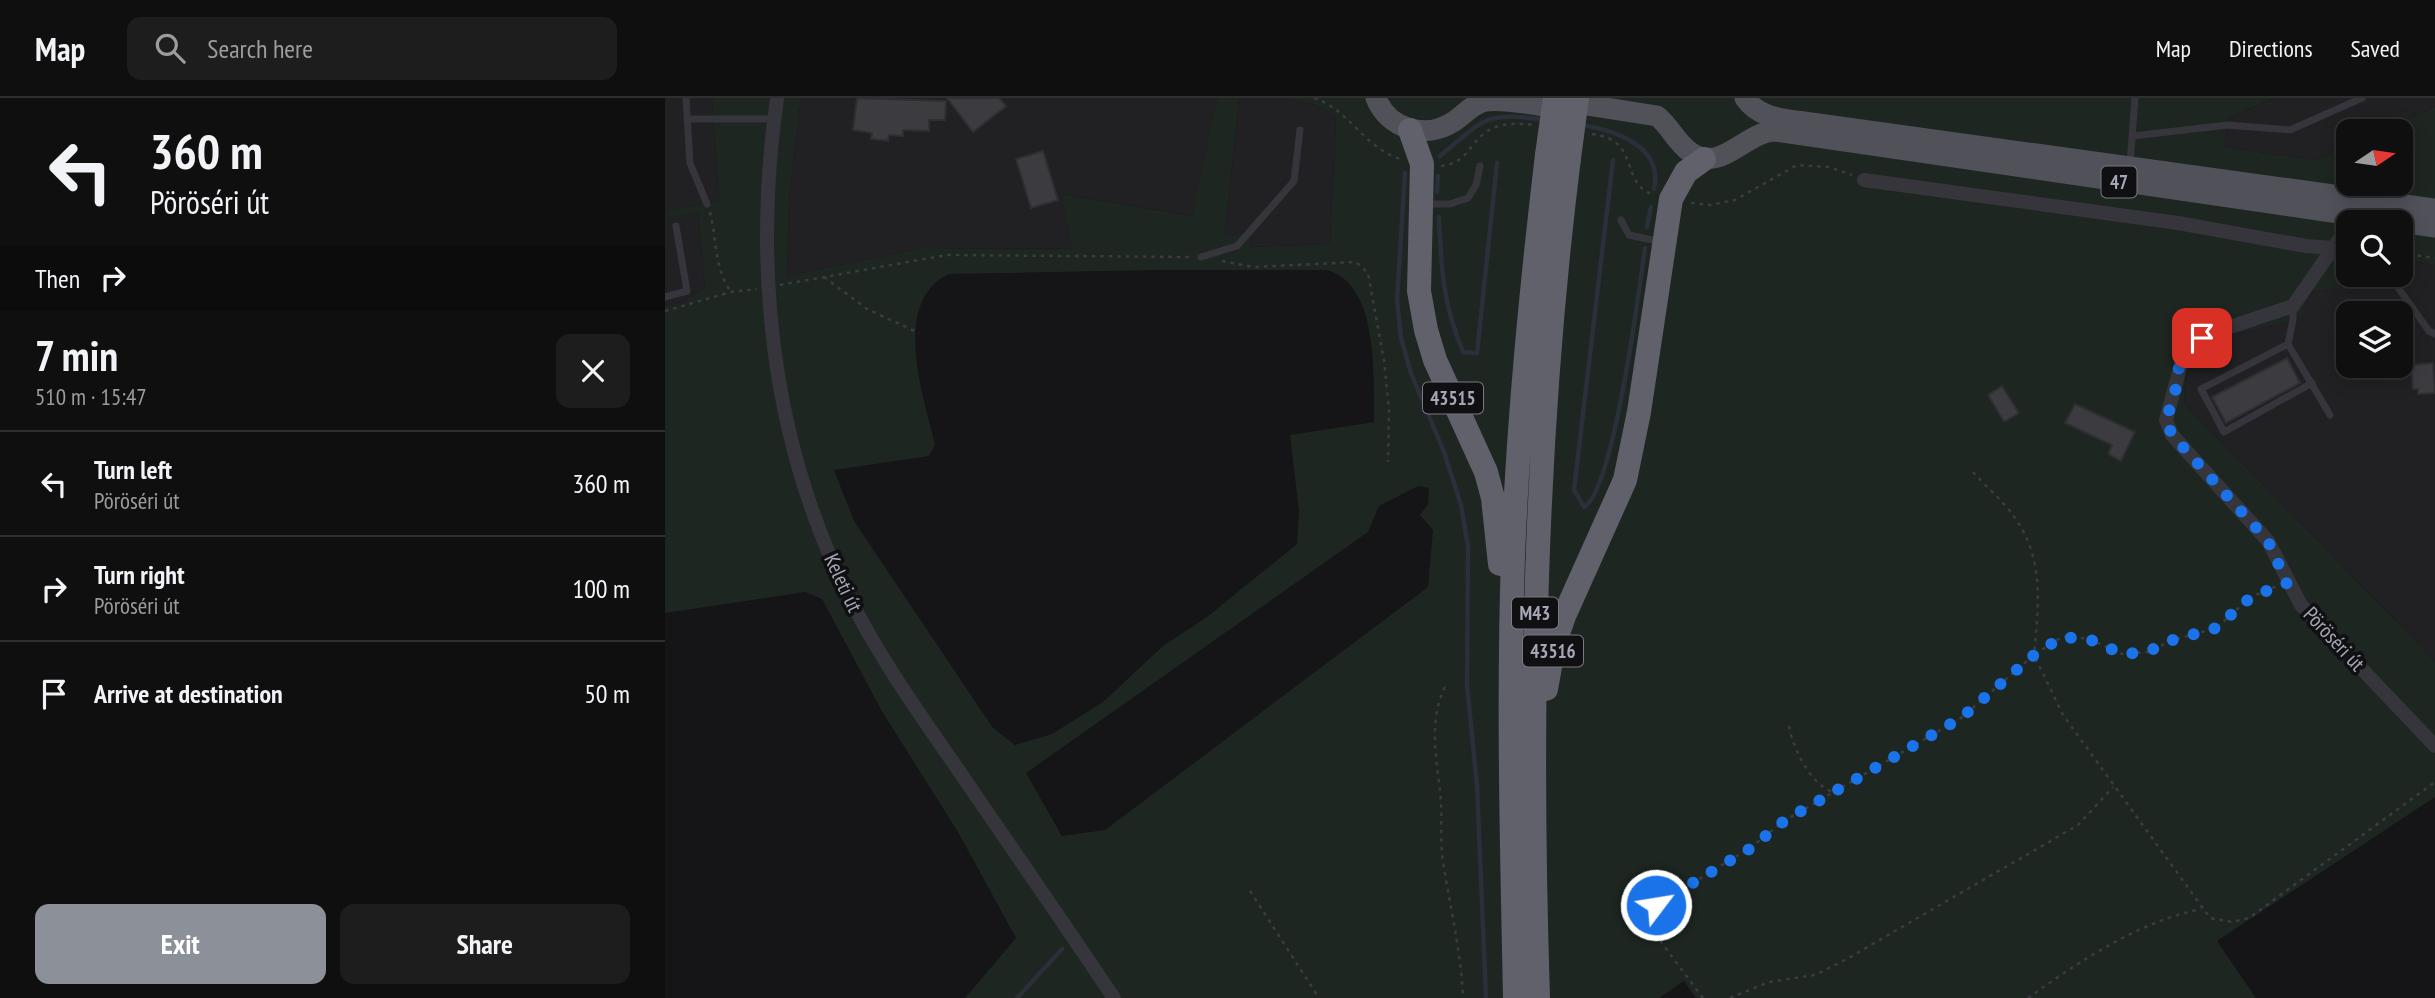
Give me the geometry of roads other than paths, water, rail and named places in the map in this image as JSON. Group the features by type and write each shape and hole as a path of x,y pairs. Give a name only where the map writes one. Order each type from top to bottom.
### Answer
{"highway":[{"name":"M43","path":"1538,998 1533,836 1537,528 1558,157 1555,98"},
{"name":"M43","path":"1515,998 1513,558 1523,391 1558,157 1577,98"},
{"name":"43515","path":"1411,130 1422,164 1419,291 1426,330 1435,360 1486,472 1497,526 1512,666"},
{"name":"43516","path":"1533,836 1542,782 1546,684 1554,645 1625,480 1639,412 1671,199 1697,163"}],"main road":[{"path":"1376,98 1390,118 1411,130 1435,130 1451,123 1483,101 1507,101 1646,122 1670,151 1697,163"},
{"path":"1389,98 1400,113 1424,120 1446,112 1463,98"},
{"path":"1542,98 1657,116 1666,123 1697,163"},
{"path":"1627,98 1653,98"},
{"name":"47","path":"1753,144 1753,101 1883,140 2336,218"},
{"name":"47","path":"1697,163 1706,171 1723,168 1753,144 1883,140 2130,166 2435,209"},
{"name":"47","path":"2413,225 2435,227"}],"street":[{"name":"Keleti út","path":"777,98 768,194 767,288 776,367 792,446 816,522 846,592 900,685 1114,998"},
{"path":"1864,180 2178,223 2306,246 2333,248"},
{"path":"2293,306 2336,244"},
{"name":"Pöröséri út","path":"2293,306 2239,322 2190,346 2180,361 2175,393 2166,420 2172,435 2273,548 2287,583 2301,605 2435,746"}],"lane":[{"path":"686,98 690,163 707,204"},
{"path":"2130,166 2135,98"},
{"path":"2133,136 2227,125 2290,130 2362,98"},
{"path":"687,119 774,119"},
{"path":"1201,257 1237,246 1294,181 1300,130"},
{"path":"1420,204 1450,204 1468,198 1476,185 1480,166"},
{"path":"1621,220 1629,235 1663,243"},
{"path":"665,297 690,294 676,226"},
{"path":"2398,287 2429,331 2435,334"},
{"path":"2293,306 2294,320 2288,344 2330,415"},
{"path":"2288,344 2201,389 2224,432 2312,383"}],"waterway":[{"path":"1440,156 1486,121 1509,117 1545,120"},
{"path":"1581,125 1621,136 1644,151 1655,174 1654,189"},
{"path":"1613,160 1574,490 1584,507 1595,493 1615,429 1645,248"},
{"path":"1439,217 1442,269 1451,318 1463,352 1477,353 1497,163"},
{"path":"1405,173 1397,300 1401,338 1411,373 1444,452 1461,505 1468,546 1467,685 1477,785 1486,998"},
{"path":"1437,192 1438,176"},
{"path":"1647,227 1651,207"},
{"path":"1017,998 1062,949"}]}
